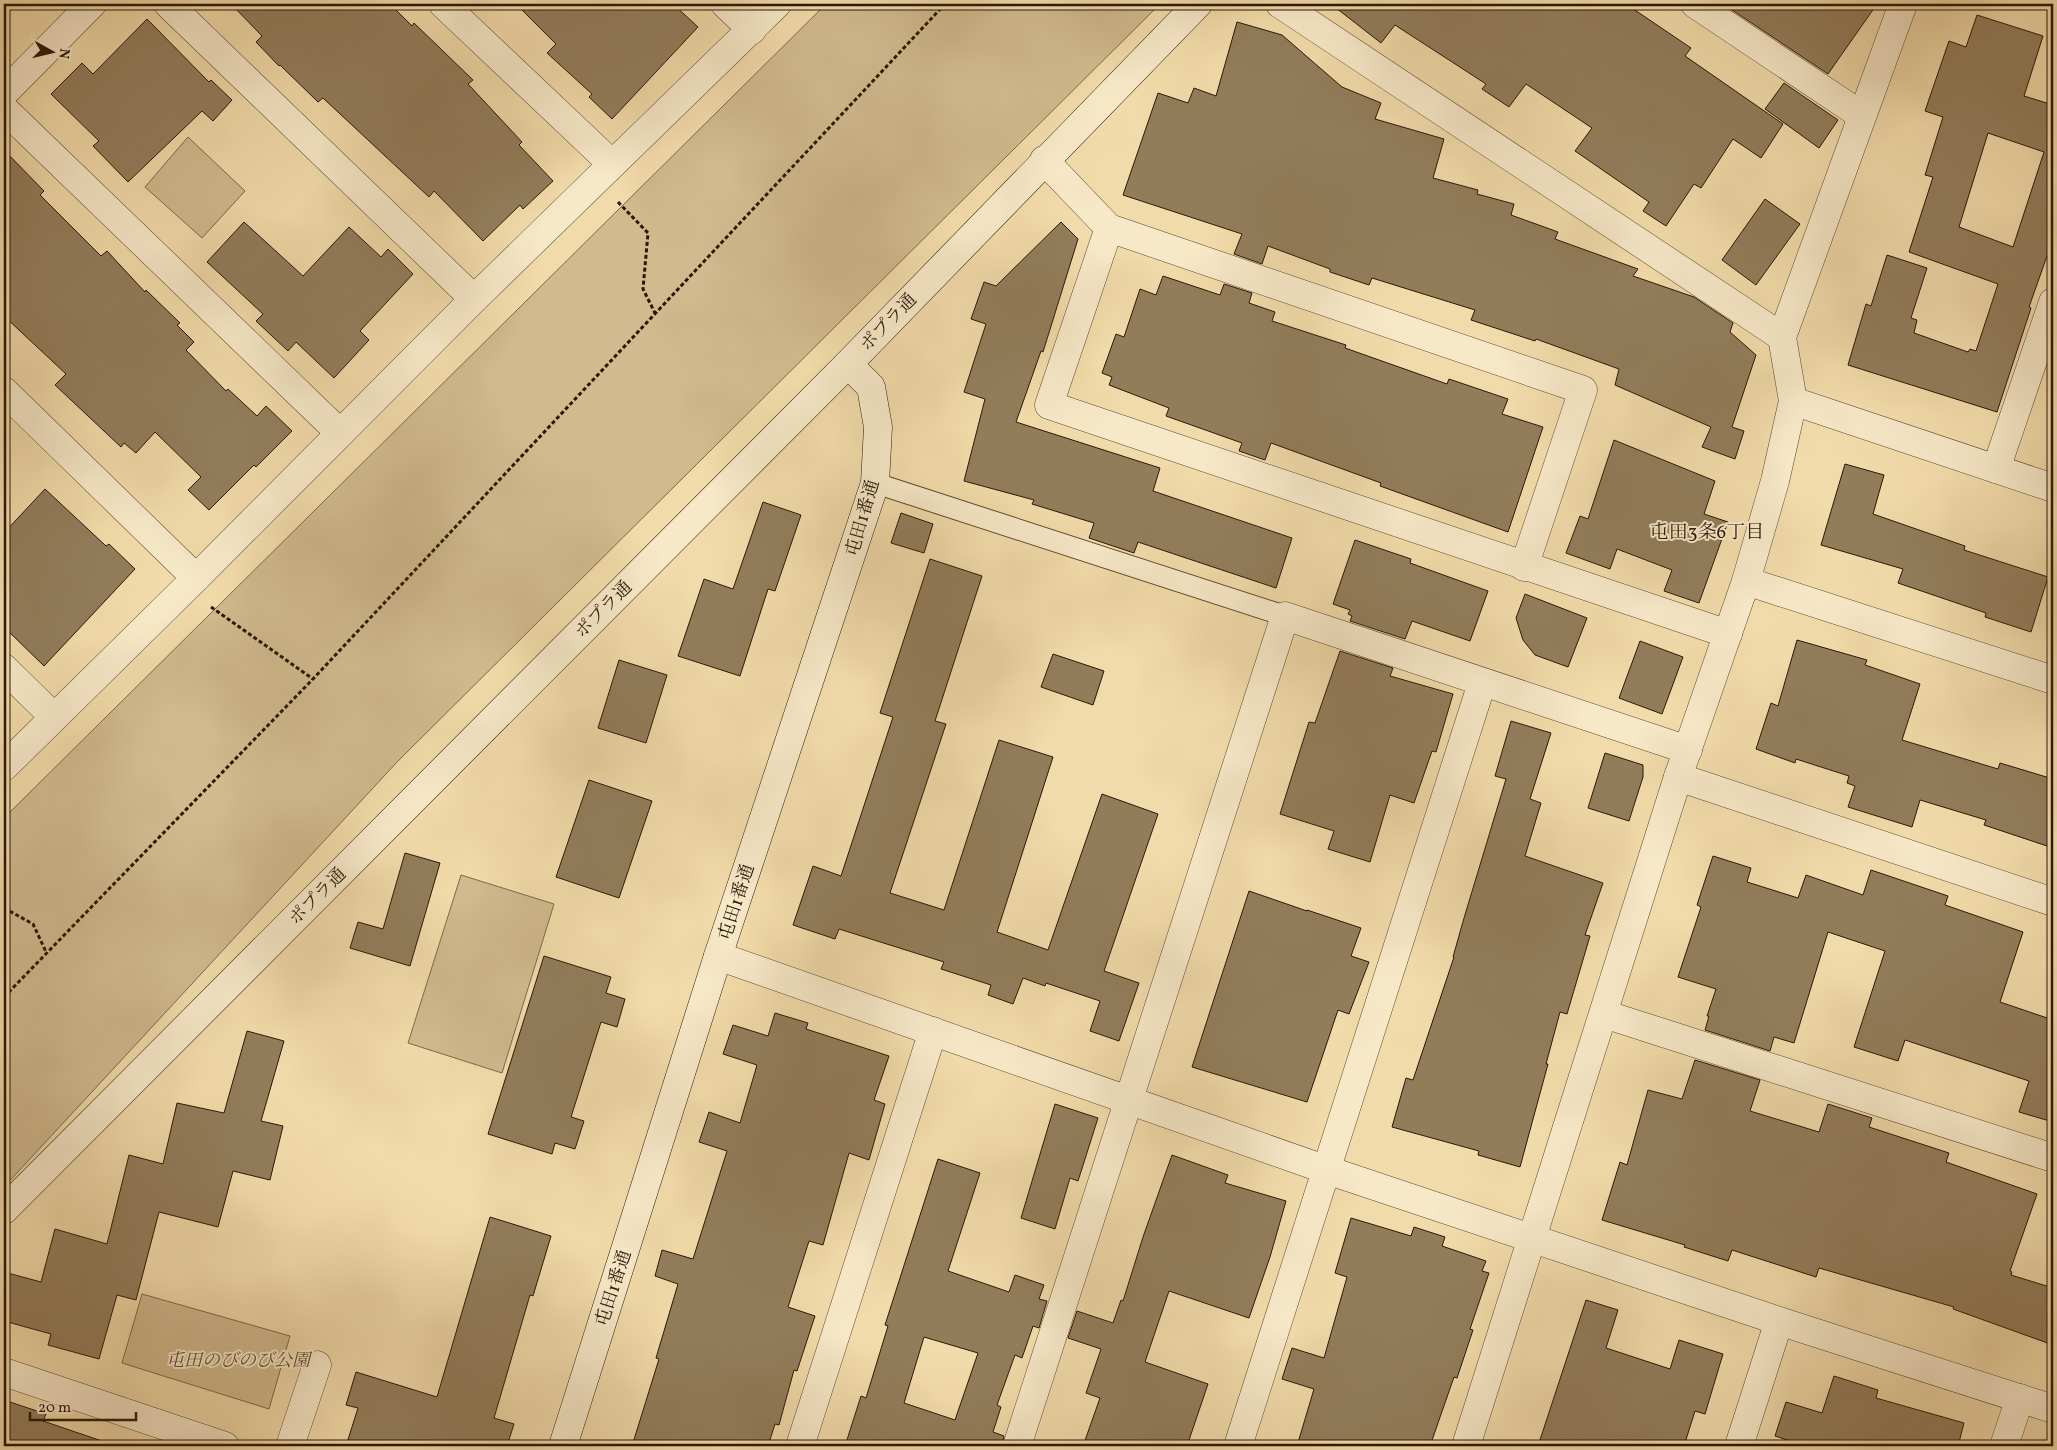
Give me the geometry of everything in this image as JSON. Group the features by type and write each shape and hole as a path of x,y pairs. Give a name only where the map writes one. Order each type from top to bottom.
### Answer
{"street":[{"path":"4,93 92,4"},
{"path":"168,4 474,299"},
{"path":"443,4 612,164"},
{"path":"725,4 752,30"},
{"path":"4,767 53,716 196,578 474,299 777,4"},
{"name":"ポプラ通","path":"4,1210 848,364 1044,160 1198,4"},
{"path":"1280,4 1782,337"},
{"path":"1695,4 1862,115"},
{"path":"1466,1446 1678,777 1746,581 1775,481 1793,401 1782,337 1903,4"},
{"path":"4,109 340,433"},
{"path":"1044,160 1109,228 1583,390 1524,567"},
{"path":"1109,228 1049,405 1524,567 1728,634"},
{"path":"1996,469 2053,302"},
{"name":"屯田1番通","path":"563,1446 718,956 875,483 878,427 871,388 848,364"},
{"path":"4,391 196,578"},
{"path":"1793,401 2053,488"},
{"path":"1746,581 2053,680"},
{"path":"1017,1446 1285,616 1688,750"},
{"path":"4,668 53,716"},
{"path":"1238,1446 1482,683"},
{"path":"1678,777 2053,902"},
{"path":"718,956 1327,1170 1779,1321 2053,1408"},
{"path":"1604,1014 2053,1158"},
{"path":"800,1446 933,1031"},
{"path":"1739,1446 1779,1321"},
{"path":"290,1446 317,1365"},
{"path":"4,1372 226,1446"},
{"path":"2004,1446 2020,1398"}],"lane":[{"path":"875,483 1285,616"}],"path":[{"path":"4,997 313,679 945,4"},
{"path":"612,164 611,196 648,233 643,290 656,313"},
{"path":"196,578 204,602 313,679"},
{"path":"4,908 33,924 47,954"}],"green space":[{"path":"826,4 1160,4 398,761 4,1187 4,818"},
{"path":"188,137 245,191 202,238 145,187"},
{"path":"461,875 554,904 502,1073 408,1043"},
{"name":"屯田のびのび公園","path":"142,1294 290,1336 269,1409 122,1363"}],"building":[{"path":"231,4 390,4 412,26 414,23 473,80 468,84 522,142 519,145 553,181 523,209 520,205 483,241 434,191 429,197 323,98 318,102 279,66 256,42 262,36"},
{"path":"516,4 673,4 698,27 612,119 589,97 592,94 547,53 556,44"},
{"path":"1331,4 1626,4 1691,48 1685,56 1783,124 1761,158 1733,139 1701,188 1694,184 1666,226 1643,211 1649,202 1575,151 1592,128 1526,84 1509,107 1482,89 1486,84 1395,25 1381,43"},
{"path":"1723,4 1877,4 1828,74"},
{"path":"1977,15 2043,36 2024,96 2053,105 2053,239 2029,307 2031,308 1997,412 1848,365 1866,304 1871,306 1887,255 1927,268 1911,318 1917,320 1914,333 1968,352 1970,349 1976,351 1998,284 1909,252 1933,177 1925,175 1943,117 1925,111 1949,41 1966,47","holes":["1988,133 2044,152 2013,247 1959,227"]},
{"path":"147,19 209,82 211,80 232,100 213,121 202,111 128,182 93,146 99,141 51,94 82,63 93,74"},
{"path":"1237,22 1282,35 1342,87 1381,103 1375,119 1444,139 1433,178 1478,190 1477,194 1514,204 1511,215 1558,232 1555,239 1638,269 1633,276 1694,297 1733,323 1730,332 1756,355 1732,427 1744,431 1735,459 1702,447 1711,427 1615,385 1619,369 1536,339 1535,341 1471,320 1475,310 1372,278 1369,285 1330,272 1330,269 1268,246 1262,264 1234,254 1242,234 1123,195 1158,93 1188,103 1194,88 1216,96"},
{"path":"1784,83 1838,120 1819,148 1765,109"},
{"path":"4,150 44,191 40,195 101,256 107,251 145,292 146,290 180,323 177,325 194,342 186,350 226,391 228,389 257,416 266,406 292,431 256,467 254,465 209,510 188,490 201,477 155,432 136,453 124,443 121,447 55,385 66,374 4,316"},
{"path":"1765,199 1800,224 1756,285 1722,260"},
{"path":"244,222 303,276 349,227 381,257 388,249 413,274 360,331 369,340 334,378 296,342 288,351 256,321 263,314 207,262"},
{"path":"1061,222 1078,239 1043,352 1041,351 1016,422 1160,468 1153,491 1292,538 1276,588 1138,542 1134,553 1089,538 1094,523 1032,504 1034,500 964,481 985,399 964,392 986,324 971,319 984,282 996,286"},
{"path":"1163,276 1220,295 1224,284 1252,293 1249,303 1275,312 1272,321 1346,345 1345,348 1447,384 1449,379 1508,399 1502,414 1543,427 1508,532 1380,486 1381,483 1271,443 1265,460 1239,451 1242,443 1166,416 1169,408 1109,385 1112,377 1102,373 1116,334 1124,337 1140,289 1156,295"},
{"path":"1614,440 1715,481 1704,514 1728,522 1699,603 1664,591 1672,570 1617,549 1610,569 1566,553 1580,516 1588,519"},
{"path":"1845,464 1884,475 1873,514 1965,546 1964,550 2048,577 2031,632 1985,617 1986,613 1898,583 1903,569 1821,545"},
{"path":"45,489 106,546 109,544 135,569 44,666 4,627 4,533"},
{"path":"763,502 801,515 775,591 768,589 740,676 678,656 704,579 733,589"},
{"path":"901,513 933,524 924,553 891,543"},
{"path":"1355,540 1411,559 1410,563 1488,591 1470,641 1412,621 1405,639 1350,621 1352,616 1348,614 1350,610 1333,604"},
{"path":"930,559 982,576 935,721 946,724 890,893 944,910 999,740 1053,757 997,932 1048,950 1102,794 1158,814 1104,971 1139,983 1119,1041 1090,1031 1100,1001 1046,983 1045,986 1023,978 1013,1004 988,995 991,985 941,969 944,962 839,929 835,939 793,925 813,866 841,876 893,717 880,713"},
{"path":"1525,594 1587,618 1568,667 1535,655 1523,640 1516,618"},
{"path":"1797,640 1867,660 1865,665 1920,684 1902,740 1998,769 2000,763 2053,779 2053,848 1984,825 1986,820 1920,800 1912,827 1848,807 1855,786 1847,783 1849,776 1796,759 1795,763 1756,749 1771,703 1778,706"},
{"path":"1640,641 1683,657 1662,714 1619,698"},
{"path":"1340,651 1393,668 1390,676 1453,694 1436,752 1432,751 1414,803 1390,795 1370,862 1328,849 1334,831 1280,814 1309,722 1315,723"},
{"path":"1053,654 1104,671 1093,705 1041,687"},
{"path":"619,660 667,675 646,743 598,728"},
{"path":"1511,721 1551,733 1530,799 1541,803 1525,856 1603,883 1585,935 1590,936 1567,1014 1560,1012 1520,1167 1478,1155 1479,1151 1392,1127 1406,1078 1413,1080 1454,957 1506,779 1495,776"},
{"path":"1605,753 1643,765 1643,777 1629,821 1588,808"},
{"path":"589,780 652,801 619,898 556,877"},
{"path":"405,853 440,863 410,966 350,948 358,922 383,929"},
{"path":"1713,856 1751,868 1747,882 1798,898 1806,875 1863,895 1871,870 1948,896 1945,905 2023,932 2000,1002 2053,1020 2053,1122 2019,1112 2029,1081 1905,1040 1898,1061 1854,1047 1885,951 1828,932 1794,1043 1774,1037 1770,1051 1705,1030 1709,1016 1707,1016 1716,989 1678,977 1701,907 1697,905"},
{"path":"1249,891 1361,928 1351,956 1369,962 1349,1014 1338,1010 1307,1102 1192,1067"},
{"path":"544,956 611,977 606,993 625,999 617,1027 601,1022 571,1117 584,1121 575,1149 555,1143 552,1154 488,1134"},
{"path":"775,1013 808,1023 806,1029 889,1056 874,1100 885,1104 869,1160 849,1153 823,1245 809,1241 788,1307 815,1316 797,1371 794,1370 779,1425 775,1424 768,1446 632,1446 659,1359 656,1358 678,1284 655,1276 662,1250 693,1259 727,1151 699,1142 709,1112 740,1123 757,1065 723,1054 733,1025 768,1036"},
{"path":"247,1031 284,1041 261,1121 283,1126 270,1180 233,1171 218,1227 159,1212 136,1300 117,1295 99,1359 48,1345 51,1334 4,1321 4,1272 41,1282 55,1229 107,1244 129,1155 163,1164 177,1103 224,1113"},
{"path":"1695,1060 1760,1080 1750,1111 1819,1132 1828,1104 1872,1118 1869,1127 1949,1153 1946,1162 2037,1194 2010,1271 2012,1272 2011,1275 2053,1288 2053,1345 1953,1309 1954,1307 1819,1268 1816,1277 1732,1250 1728,1261 1684,1247 1685,1245 1602,1220 1620,1162 1627,1165 1648,1090 1682,1099"},
{"path":"1055,1104 1098,1118 1078,1181 1070,1178 1055,1229 1021,1218"},
{"path":"1172,1155 1228,1175 1225,1183 1286,1201 1270,1257 1249,1318 1169,1291 1145,1362 1208,1384 1187,1446 1083,1446 1100,1398 1086,1393 1101,1349 1068,1338 1077,1311 1113,1323 1121,1300 1123,1301"},
{"path":"938,1159 980,1173 948,1271 1009,1292 1015,1275 1044,1285 1039,1299 1047,1301 1039,1328 1033,1326 1022,1358 1015,1355 997,1405 1001,1407 993,1432 1004,1436 1002,1446 845,1446 861,1396 866,1398 888,1326 885,1325","holes":["924,1337 978,1353 955,1420 904,1403"]},
{"path":"490,1217 551,1236 533,1296 530,1295 494,1418 514,1424 507,1446 346,1446 358,1408 346,1405 356,1372 437,1397"},
{"path":"1351,1218 1411,1236 1414,1227 1445,1237 1442,1246 1486,1261 1482,1271 1489,1273 1470,1329 1473,1330 1457,1378 1454,1377 1430,1446 1297,1446 1314,1389 1282,1379 1292,1348 1324,1358 1347,1277 1335,1273"},
{"path":"1586,1300 1618,1310 1606,1348 1670,1369 1679,1340 1723,1354 1705,1414 1695,1411 1684,1446 1538,1446"},
{"path":"1834,1376 1878,1390 1876,1398 1964,1423 1958,1446 1806,1446 1775,1436 1786,1402 1822,1413"},
{"path":"10,1402 46,1414 43,1421 102,1441 101,1446 4,1446 4,1422"}],"district":[{"name":"屯田3条6丁目","path":"1707,531"}]}
